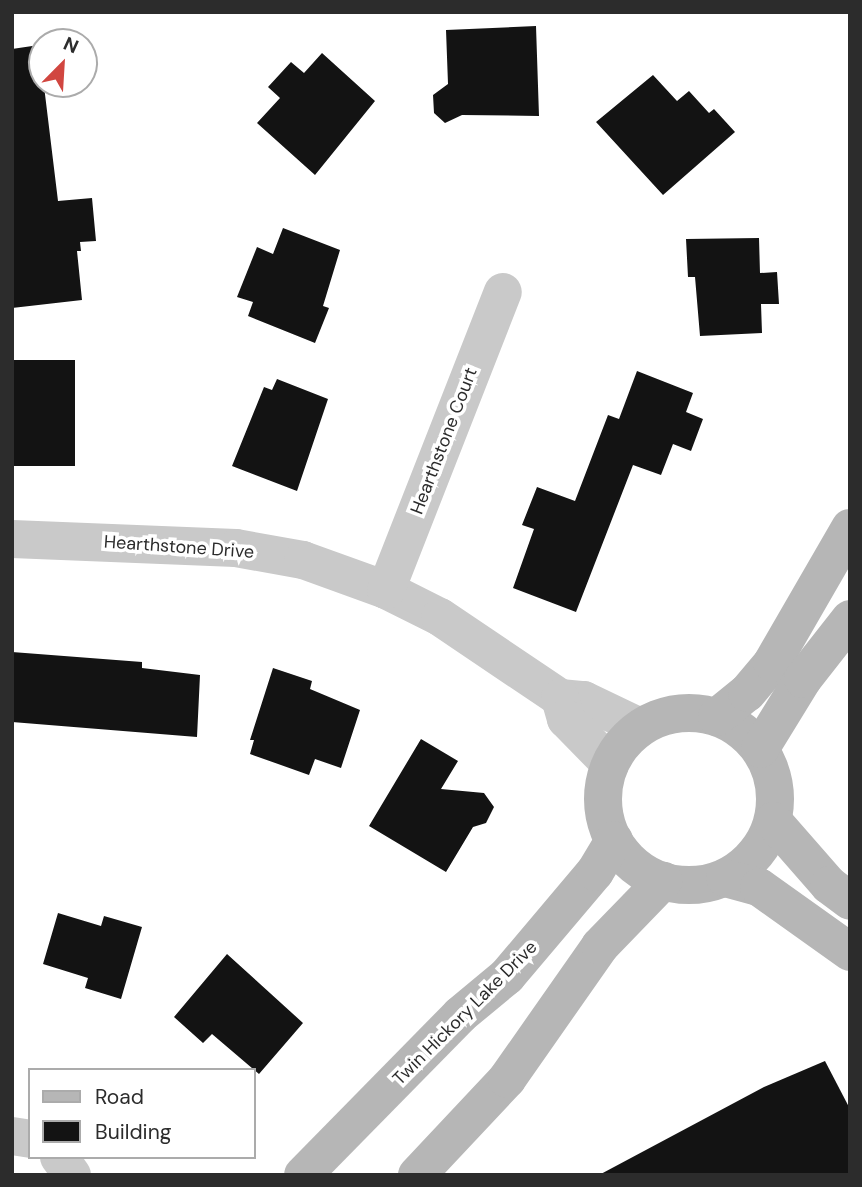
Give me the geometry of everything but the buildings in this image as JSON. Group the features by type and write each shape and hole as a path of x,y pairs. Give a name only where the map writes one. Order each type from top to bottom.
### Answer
{"street":[{"name":"Hearthstone Court","path":"386,590 503,292"},
{"path":"717,717 772,663 850,528"},
{"name":"Hearthstone Drive","path":"12,539 236,548 303,560 386,590 440,617 560,698 584,700 640,727"},
{"path":"761,749 803,679 850,620"},
{"name":"Hearthstone Drive","path":"560,698 566,719 611,764"},
{"path":"691,712 717,717 741,730 761,749 772,773 776,799 773,821 760,850 725,878 704,884 663,881 639,870 614,840 604,814 603,791 611,764 621,746 640,727 664,715 691,712"},
{"path":"773,821 829,885 850,901"},
{"name":"Twin Hickory Lake Drive","path":"303,1175 460,1014 507,976 595,872 614,840"},
{"path":"725,878 759,887 850,952"},
{"path":"417,1175 507,1079 600,946 663,881"},
{"path":"60,1159 72,1175"}]}
